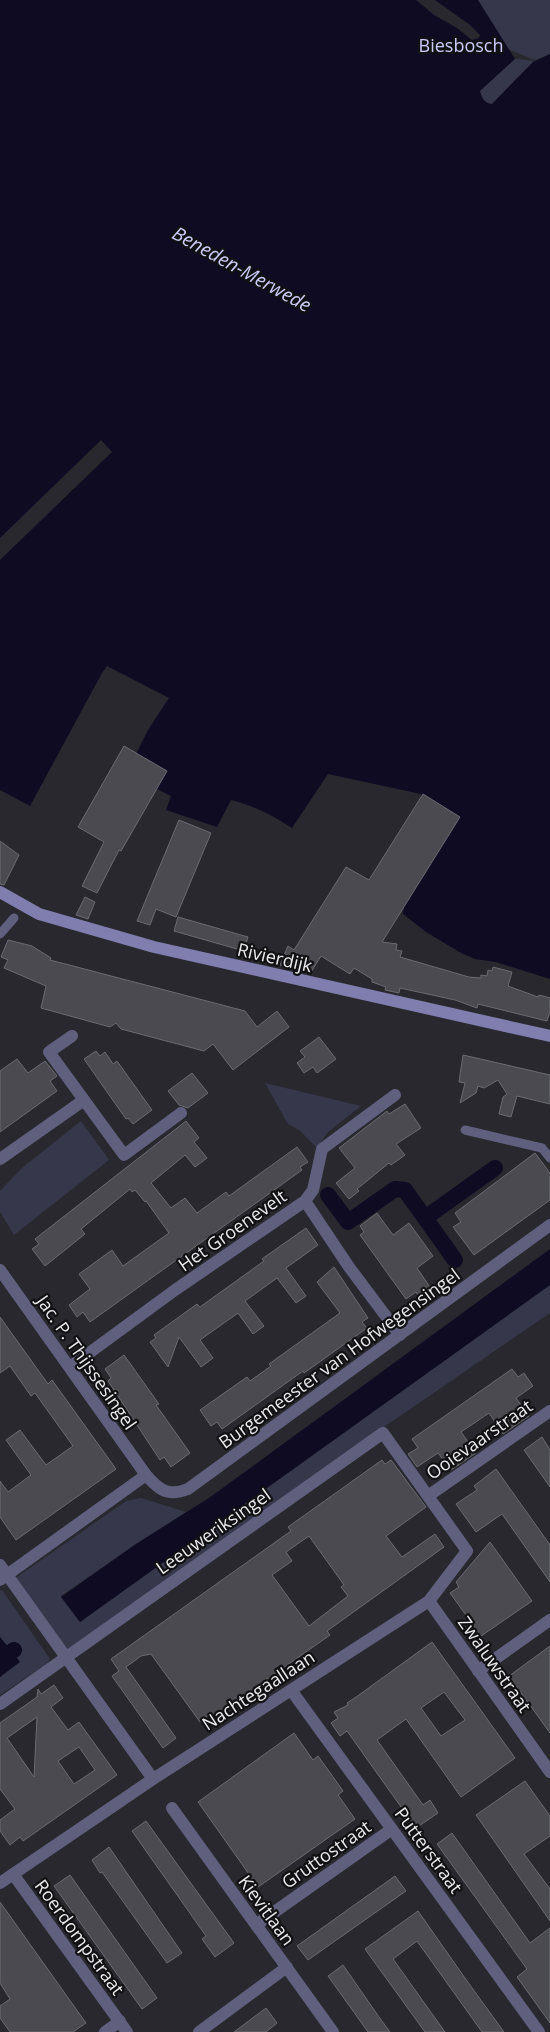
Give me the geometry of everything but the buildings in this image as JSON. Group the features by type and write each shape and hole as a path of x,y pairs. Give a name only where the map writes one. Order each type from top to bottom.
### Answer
{"street":[{"name":"Rivierdijk","path":"0,892 39,914 154,947 550,1036"},
{"path":"72,1036 49,1052 124,1155 181,1114"},
{"path":"305,1201 313,1190 322,1150 394,1094"},
{"path":"0,1160 84,1100"},
{"name":"Het Groenevelt","path":"70,1367 175,1290 305,1201 349,1267 400,1335"},
{"name":"Burgemeester van Hofwegensingel","path":"146,1475 165,1491 177,1493 188,1489 550,1225"},
{"name":"Jac. P. Thijssesingel","path":"0,1270 146,1475"},
{"name":"Ooievaarstraat","path":"428,1496 550,1410"},
{"name":"Leeuweriksingel","path":"0,1704 383,1432 428,1496"},
{"path":"146,1475 2,1574 66,1658 153,1779"},
{"name":"Nachtegaallaan","path":"0,1883 153,1779 429,1601 467,1551 428,1496"},
{"name":"Zwaluwstraat","path":"429,1601 550,1772"},
{"path":"478,1671 550,1620"},
{"name":"Putterstraat","path":"291,1690 539,2032"},
{"name":"Kievitlaan","path":"172,1808 334,2032"},
{"name":"Gruttostraat","path":"256,1925 392,1830"},
{"name":"Roerdompstraat","path":"13,1874 124,2027 105,2032"},
{"path":"199,2032 287,1967"}],"lane":[{"path":"0,934 14,918"},
{"path":"465,1130 542,1148 550,1158"}],"green space":[{"name":"Biesbosch","path":"294,0 550,0 550,54 535,60 505,48 510,58 534,61 486,110"},
{"path":"265,1083 361,1106 328,1132 317,1148 299,1130 288,1124"},
{"path":"81,1121 109,1160 14,1235 0,1212 0,1191 22,1168"},
{"path":"550,1285 550,1313 354,1446 67,1651 14,1579 126,1501 141,1498 186,1512 61,1596 80,1622"},
{"path":"2,1590 50,1659 45,1665 0,1695 0,1677 19,1661 0,1637 0,1591"}],"water":[{"name":"Beneden-Merwede","path":"0,0 478,0 515,59 480,91 484,100 492,104 533,62 550,54 550,979 496,962 475,959 461,953 426,932 403,914 421,794 328,774 292,828 263,811 231,800 217,827 166,810 171,796 155,788 136,754 148,730 169,698 107,666 30,806 0,790"},
{"path":"550,1249 550,1285 80,1622 61,1597 136,1544 209,1498"},
{"path":"0,1637 20,1662 0,1677"}],"pier":[{"path":"416,0 435,0 470,25 480,35 479,38 472,40 457,28 434,15"},
{"path":"101,440 112,452 0,560 0,538"}],"waterway":[{"path":"425,1218 495,1168"},
{"path":"328,1195 348,1222 395,1189 405,1190 455,1260"},
{"path":"0,1659 14,1650"}]}
